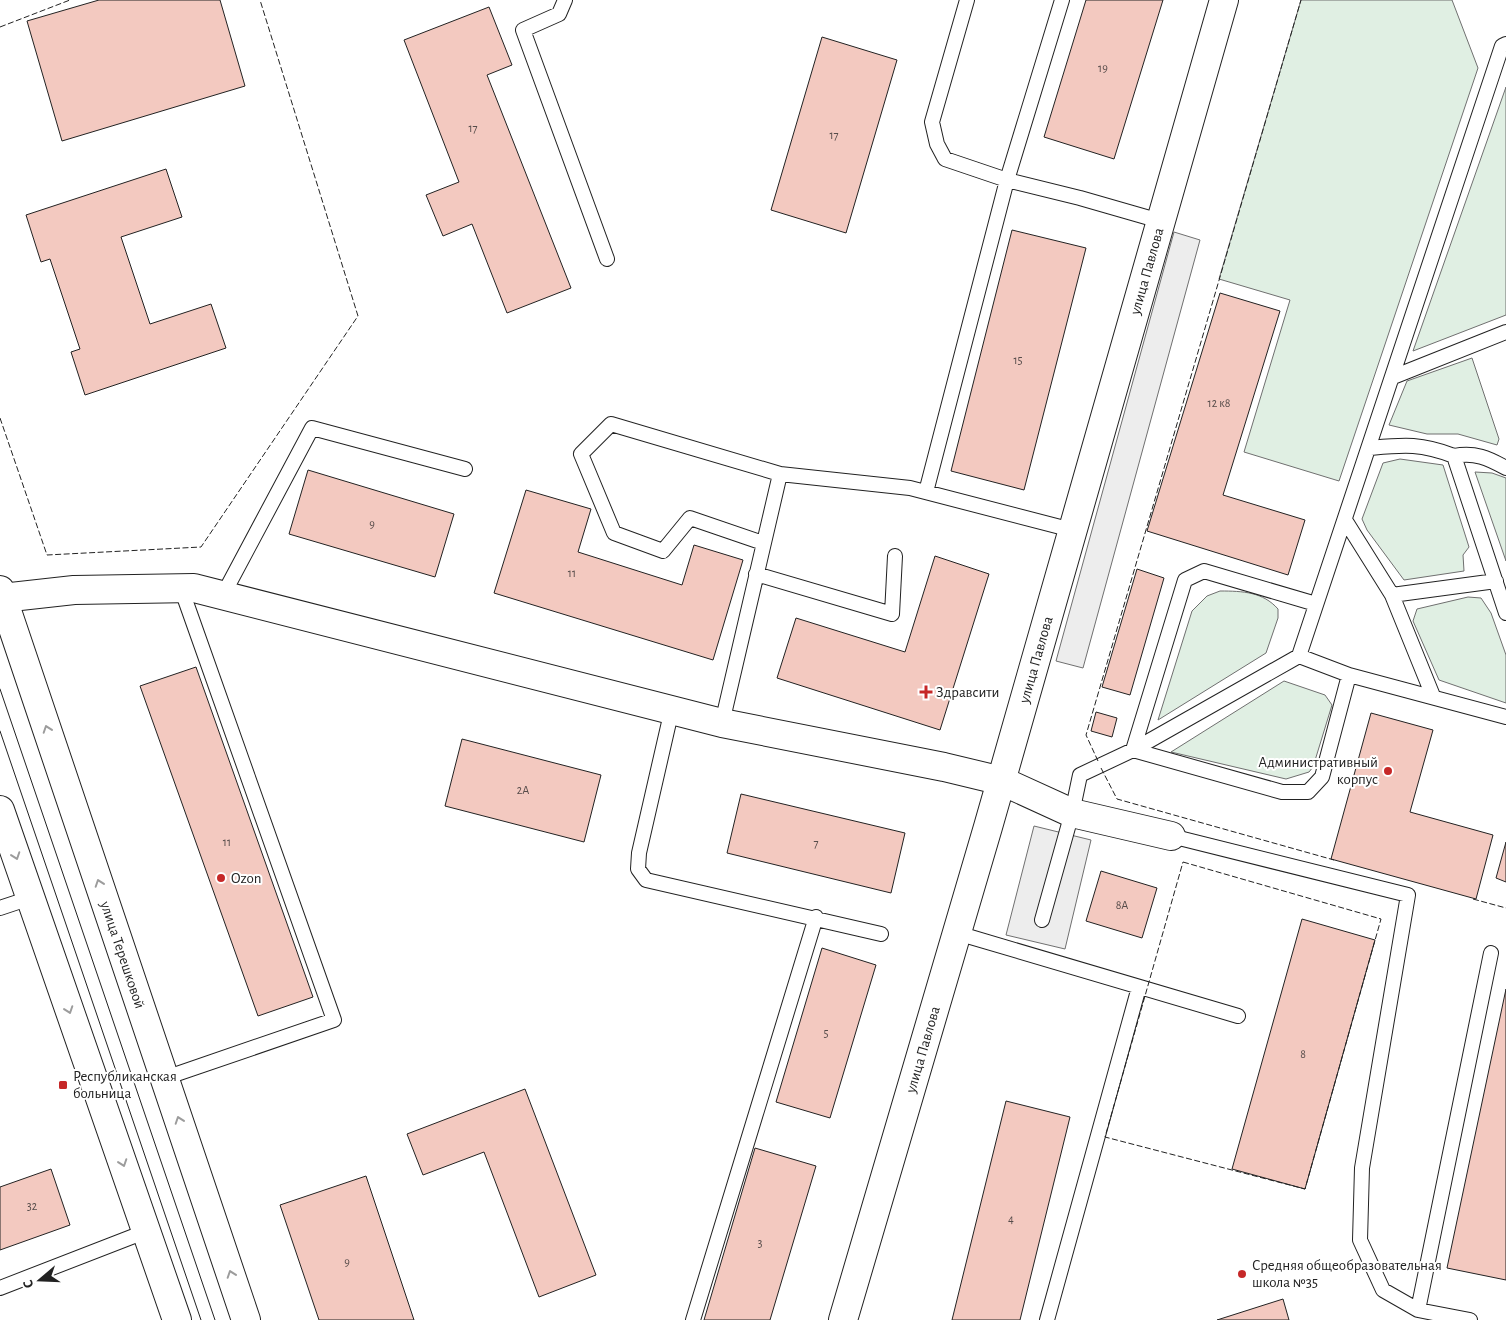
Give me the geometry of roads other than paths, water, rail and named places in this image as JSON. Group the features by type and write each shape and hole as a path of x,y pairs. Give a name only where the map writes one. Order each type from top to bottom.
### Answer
{"street":[{"name":"улица Павлова","path":"843,1320 1002,781 1224,0"},
{"path":"1,594 74,590 194,588 722,723 944,767 1002,781 1072,813 1171,836"},
{"name":"улица Терешковой","path":"1,594 246,1320"},
{"path":"0,810 177,1320"}],"lane":[{"path":"565,0 559,14 523,30 607,259"},
{"path":"967,0 932,122 937,144 945,159 1007,180 1080,198 1160,221"},
{"path":"926,492 1007,180 1062,0"},
{"path":"1042,920 1072,813 1080,775 1133,750 1299,656 1502,46 1506,44"},
{"path":"1393,376 1506,332"},
{"path":"763,543 690,518 663,551 614,533 580,454 611,424 780,474 910,488 1072,530"},
{"path":"223,595 312,428 465,469"},
{"path":"1369,448 1404,445 1429,447 1454,456 1468,453 1479,455 1506,468"},
{"path":"1454,456 1506,613"},
{"path":"722,723 780,474"},
{"path":"1345,520 1392,595 1433,696"},
{"path":"756,574 892,614 894,556"},
{"path":"1133,750 1185,580 1204,571 1316,604"},
{"path":"1392,595 1496,581"},
{"path":"165,1078 334,1020 181,588"},
{"path":"1299,656 1350,675 1506,717"},
{"path":"1133,750 1282,792 1308,792 1322,777 1350,675"},
{"path":"672,709 639,853 638,869 646,880 816,917 881,934"},
{"path":"1171,836 1408,895 1362,1168 1360,1240 1383,1290 1418,1310 1470,1320"},
{"path":"0,908 30,898"},
{"path":"693,1320 816,917"},
{"path":"957,933 1238,1016"},
{"path":"1418,1310 1491,953"},
{"path":"1047,1320 1139,987"},
{"path":"0,1288 147,1231"}],"tram line":[{"path":"0,689 215,1320"},
{"path":"0,731 201,1320"}],"place":[{"name":"Здравсити","path":"926,692"},
{"name":"Административный корпус","path":"1388,771"},
{"name":"Ozon","path":"221,878"},
{"name":"Республиканская больница","path":"63,1085"},
{"name":"Средняя общеобразовательная школа №35","path":"1242,1274"}]}
